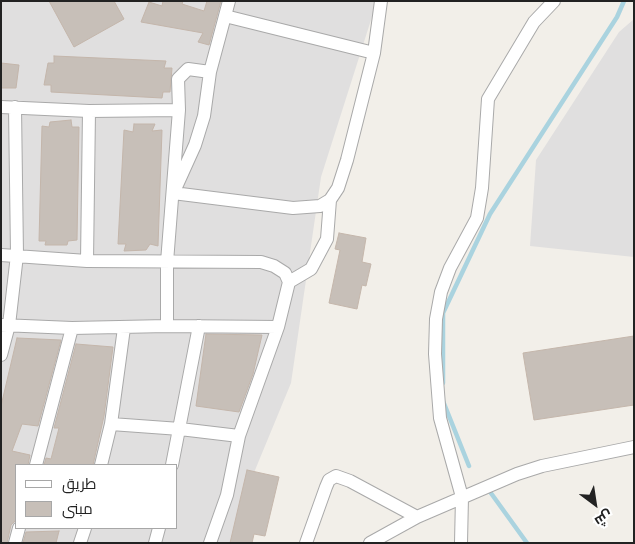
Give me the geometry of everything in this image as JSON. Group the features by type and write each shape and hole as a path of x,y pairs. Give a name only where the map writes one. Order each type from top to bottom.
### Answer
{"street":[{"path":"173,193 197,138 204,116 210,72 229,1"},
{"path":"173,193 292,208 320,206 330,200 338,188 347,160 374,53 381,1"},
{"path":"461,543 462,497 440,418 435,354 436,319 441,292 450,268 477,218 482,188 488,99 534,22 554,1"},
{"path":"226,16 374,53"},
{"path":"167,326 167,262 178,110 178,78 188,69 210,72"},
{"path":"1,107 89,112 178,110"},
{"path":"1,356 17,255 15,107"},
{"path":"87,260 89,112"},
{"path":"289,282 311,269 327,239 330,200"},
{"path":"1,255 87,260 261,262 274,266 285,273 289,282 278,327 239,436 227,495 210,543"},
{"path":"5,325 72,328 167,326 278,327"},
{"path":"172,464 199,326"},
{"path":"36,464 72,328"},
{"path":"101,464 111,424 124,328"},
{"path":"111,424 180,428 239,436"},
{"path":"370,543 417,517 517,474 542,466 634,448"},
{"path":"306,543 329,480 336,476 350,481 417,517"},
{"path":"15,543 19,529"},
{"path":"80,543 85,529"},
{"path":"155,543 159,529"}],"shaded area":[{"path":"1,1 377,1 321,177 291,383 246,492 234,543 1,543"},
{"path":"634,19 634,257 530,246 536,160 619,32"}],"building":[{"path":"49,1 114,1 124,19 74,47"},
{"path":"163,1 183,1 182,4 204,11 207,1 221,1 209,45 198,42 203,33 141,22 149,2 162,6"},
{"path":"54,56 166,61 164,68 172,68 170,92 163,92 162,98 51,92 51,85 44,85 48,63 54,63"},
{"path":"1,63 19,65 16,88 1,88"},
{"path":"71,120 72,127 79,127 77,240 68,241 67,245 45,245 46,241 39,241 42,126 49,127 50,122"},
{"path":"134,124 155,124 152,131 162,130 158,246 150,244 146,250 124,251 126,244 118,244 124,130 133,132"},
{"path":"339,233 366,238 362,262 371,264 366,286 362,285 357,309 329,303 340,250 335,249"},
{"path":"206,334 262,335 253,374 239,412 196,406"},
{"path":"634,336 634,405 534,420 523,353"},
{"path":"17,338 61,340 38,426 22,424 12,451 30,455 28,464 15,464 15,521 11,525 7,543 1,543 1,406"},
{"path":"76,344 113,347 104,416 93,464 44,464 46,458 51,459 59,428 54,428"},
{"path":"247,470 279,477 265,536 254,534 252,543 230,543"},
{"path":"59,531 56,543 23,543 26,532"}],"waterway":[{"path":"443,383 443,313 490,214 617,17 624,1"},
{"path":"443,401 469,466"},
{"path":"488,489 527,543"}]}
